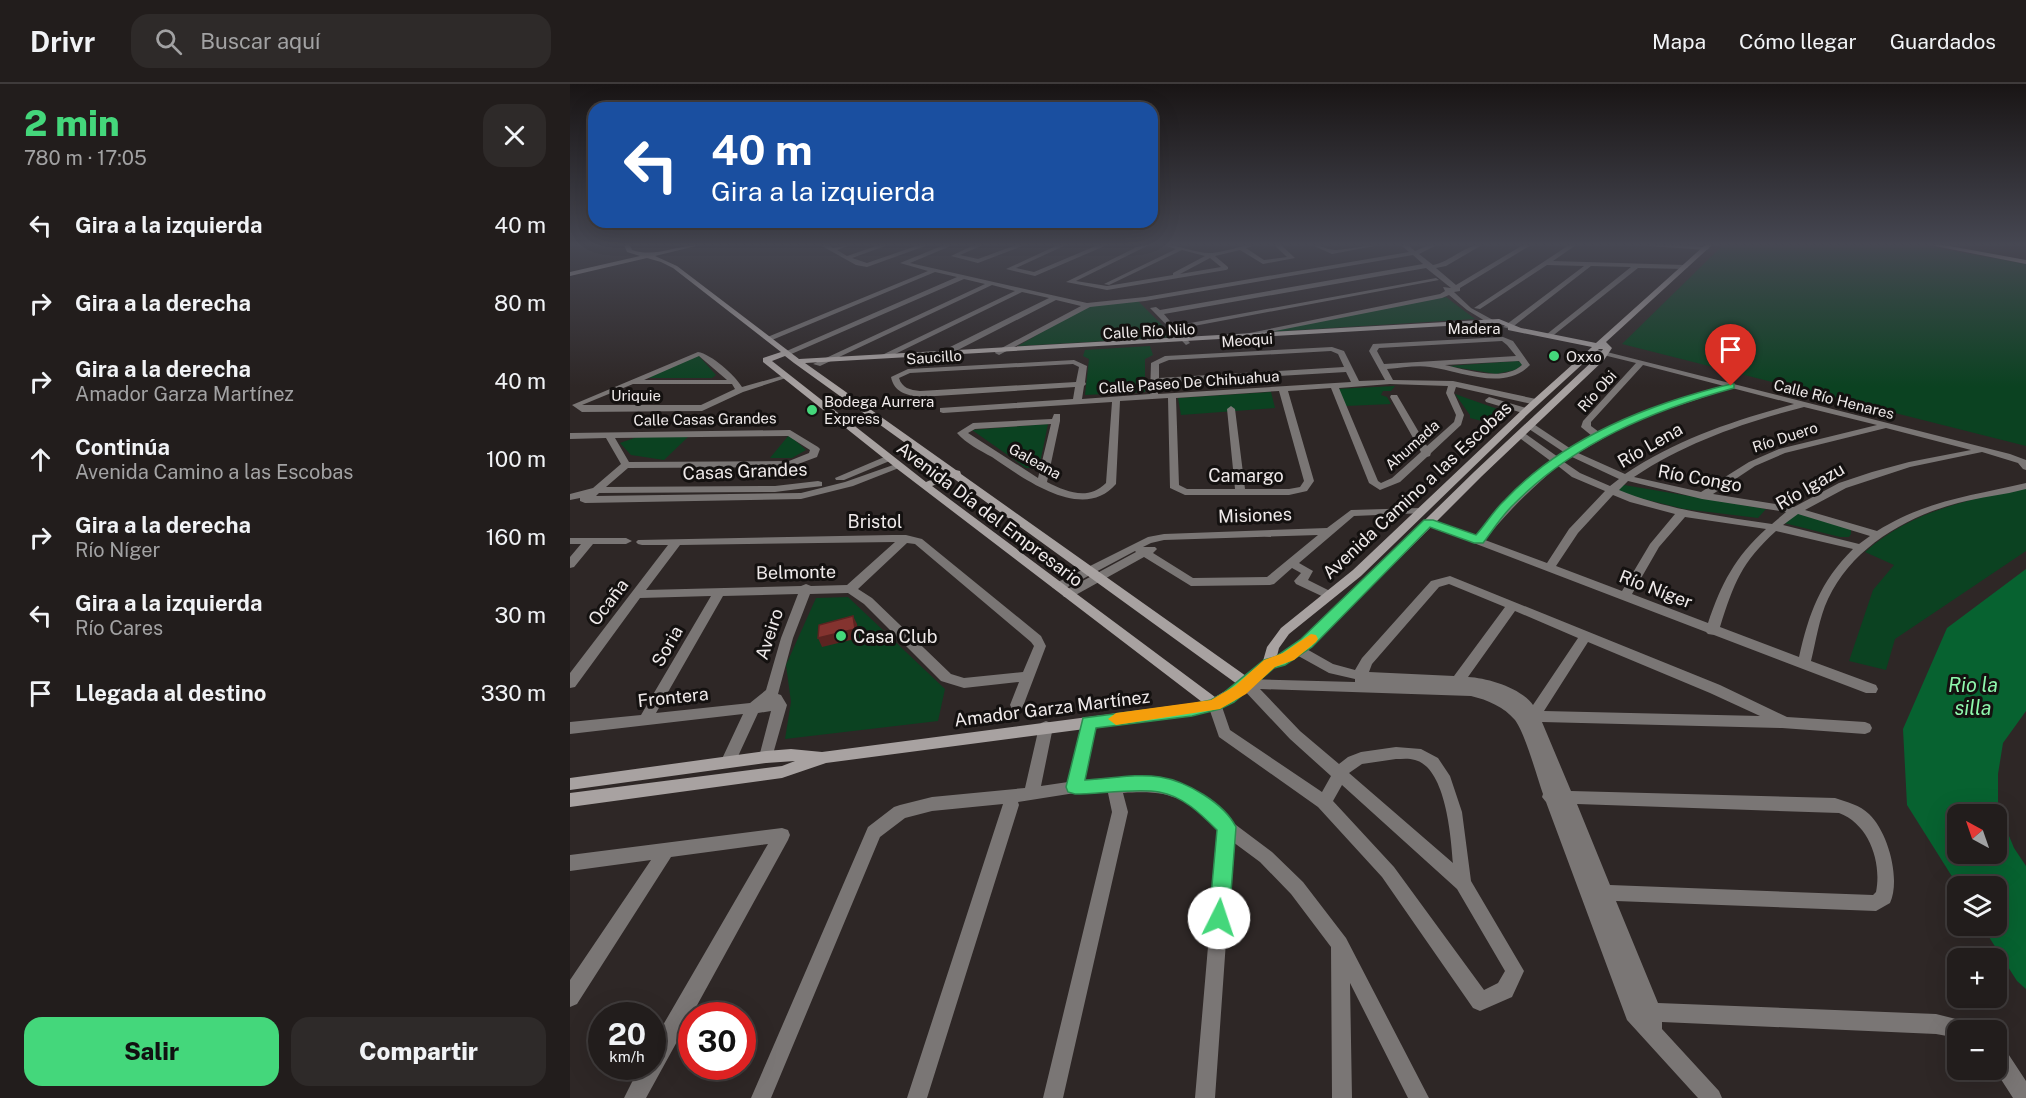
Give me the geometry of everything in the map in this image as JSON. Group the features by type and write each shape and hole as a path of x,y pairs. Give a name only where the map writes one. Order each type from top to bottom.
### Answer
{"street":[{"name":"Avenida Día del Empresario","path":"710,292 800,363 1247,684"},
{"path":"769,338 881,292"},
{"path":"782,375 766,360 927,292"},
{"path":"821,362 972,292"},
{"path":"886,355 1017,292"},
{"path":"1025,292 1087,305 1183,292"},
{"path":"1158,313 1273,292"},
{"path":"1310,292 1342,315"},
{"path":"1173,328 1365,292"},
{"path":"1234,337 1443,292"},
{"path":"1456,292 1504,325"},
{"path":"1456,292 1504,325"},
{"path":"1478,308 1502,292"},
{"path":"1504,325 1550,292"},
{"path":"1550,336 1604,292"},
{"name":"Avenida Camino a las Escobas","path":"1602,348 1536,402 1357,573 1278,639 1273,647 1269,663 1280,661 1298,650 1520,434 1659,292"},
{"path":"947,352 1053,299"},
{"path":"999,353 1098,299"},
{"path":"1145,299 1184,341"},
{"name":"Calle Río Nilo","path":"821,362 886,355 1504,325"},
{"name":"Calle Río Nilo","path":"800,363 999,353 1234,337 1504,325 1602,348"},
{"name":"Madera","path":"1390,382 1372,349 1382,345 1500,339 1508,341 1522,358"},
{"name":"Meoqui","path":"1154,397 1156,361 1328,348 1341,353 1356,384"},
{"name":"Calle Río Henares","path":"1602,348 1641,363 1982,450 2024,464"},
{"name":"Uriquie","path":"698,354 703,355 737,385 702,408 582,409 576,405 626,382 698,354"},
{"path":"1432,365 1486,375 1506,375 1524,368 1526,364 1522,358"},
{"name":"Madera","path":"1383,367 1522,358"},
{"name":"Saucillo","path":"1074,362 1083,366 1082,384 920,394 901,389 896,385 895,377 908,371 1074,362"},
{"name":"Río Obi","path":"1597,435 1586,427 1587,421 1641,363"},
{"path":"1155,381 1348,369"},
{"name":"Avenida Día del Empresario","path":"782,375 1215,705"},
{"path":"737,385 782,375"},
{"path":"1681,399 1696,377"},
{"name":"Uriquie","path":"626,382 737,385"},
{"name":"Calle Paseo De Chihuahua","path":"943,410 1390,382 1436,383 1536,402"},
{"path":"1077,403 1082,384"},
{"name":"Ahumada","path":"1334,386 1377,486 1390,484 1427,454 1460,420 1451,386"},
{"name":"Calle Paseo De Chihuahua","path":"1451,386 1526,411"},
{"path":"1479,541 1509,502 1567,453 1597,435 1681,399 1731,386"},
{"name":"Camargo","path":"1172,397 1174,486 1185,492 1288,492 1308,485 1309,481 1282,390"},
{"path":"1394,397 1427,454"},
{"name":"Galeana","path":"1056,421 973,426 962,433 1041,485 1078,495 1097,494 1110,488 1116,400"},
{"path":"1041,485 1059,404"},
{"name":"Río Lena","path":"1550,567 1573,531 1608,490 1624,478 1681,444 1735,423 1802,404"},
{"path":"1231,409 1240,492"},
{"name":"Río Congo","path":"1529,425 1567,453 1624,478 1702,496 1793,511 1876,534"},
{"name":"Río Duero","path":"1702,496 1752,464 1782,451 1886,426"},
{"name":"Calle Casas Grandes","path":"570,436 790,433 815,449 814,455 790,464 626,465 609,436"},
{"name":"Río Congo","path":"1520,434 1555,462 1608,490 1682,513 1774,526 1861,548"},
{"name":"Río Igazu","path":"1712,631 1727,586 1735,571 1774,526 1793,511 1829,490 1868,474 1982,450"},
{"path":"578,497 766,498 801,496 829,490 894,462"},
{"name":"Casas Grandes","path":"597,490 775,489 827,482 894,462"},
{"path":"578,497 597,490 626,465"},
{"path":"1464,469 1478,474"},
{"path":"927,485 956,473"},
{"path":"1804,665 1822,598 1842,568 1876,534 1917,514 1950,502 2026,486"},
{"path":"766,498 775,489"},
{"path":"1141,550 1191,582 1270,581 1356,511 1420,511"},
{"path":"1625,596 1654,546 1682,513"},
{"name":"Río Níger","path":"1428,522 1870,689"},
{"name":"Misiones","path":"1063,591 1141,550 1180,535 1330,531"},
{"path":"850,589 906,538"},
{"name":"Bristol","path":"642,542 906,538 918,541 1036,639 1040,646 1017,705"},
{"path":"570,541 626,541"},
{"path":"570,564 590,541"},
{"name":"Ocaña","path":"570,683 676,542"},
{"path":"1292,564 1306,571 1307,574 1300,581 1328,595"},
{"path":"1361,681 1367,661 1439,582 1455,582 1731,696 1781,720"},
{"name":"Belmonte","path":"636,594 806,588 850,589 867,601 946,678 964,683 1028,676"},
{"name":"Aveiro","path":"766,757 787,638 806,588"},
{"name":"Soria","path":"645,720 720,591"},
{"path":"1454,686 1512,606"},
{"path":"1528,718 1586,635"},
{"path":"1298,650 1311,655 1328,667 1361,681"},
{"name":"Amador Garza Martínez","path":"570,800 782,772 826,757 1215,705 1247,684 1269,663"},
{"path":"1247,684 1361,681 1454,686 1499,699 1528,718 1647,721 1781,720 1865,728"},
{"path":"1215,705 1224,733 1324,802 1388,872 1480,1002 1505,990 1515,971 1463,883 1295,735 1247,684"},
{"name":"Frontera","path":"570,728 753,708 776,699"},
{"path":"729,761 753,708"},
{"path":"1528,718 1652,1032 1712,1098"},
{"path":"1075,787 1089,722"},
{"path":"1031,794 1046,727"},
{"path":"1324,802 1347,764 1356,758 1394,753 1422,755 1437,769 1456,815 1463,883"},
{"name":"Amador Garza Martínez","path":"570,784 791,754 826,757"},
{"path":"762,1098 874,832 900,812 932,804 1008,797 1075,787 1159,784 1186,794 1203,805 1226,827 1266,857 1297,888 1340,944 1419,1098"},
{"path":"1053,1098 1120,812 1114,787"},
{"path":"917,1098 1011,805 1008,797"},
{"path":"1559,797 1835,805 1852,811 1866,822 1888,876 1884,897 1876,903 1596,892"},
{"path":"1205,1098 1226,827"},
{"path":"570,863 782,835 666,1041"},
{"path":"570,997 666,851"},
{"path":"1340,944 1342,1098"},
{"path":"1643,1012 1947,1026"},
{"path":"2007,1070 2025,1098"},
{"path":"634,1098 644,1080"}],"shaded area":[{"path":"1675,292 2026,292 2026,446 1622,344"},
{"path":"1446,297 1475,319 1267,332 1267,331"},
{"path":"1138,301 1174,337 1018,346 1085,307"},
{"path":"1150,346 1153,355 1145,359 1145,392 1085,395 1089,359 1083,356 1085,350"},
{"path":"698,355 716,375 712,378 644,378"},
{"path":"1517,361 1523,363 1515,370 1496,374 1448,366"},
{"path":"1395,386 1391,391 1383,391 1381,395 1387,397 1391,404 1346,406 1335,389"},
{"path":"1271,392 1275,408 1181,415 1178,398"},
{"path":"1455,394 1506,412 1494,424 1470,418"},
{"path":"1048,424 1039,468 1026,468 972,430"},
{"path":"789,435 806,450 792,458 770,458"},
{"path":"637,437 688,437 664,460 631,455 620,443"},
{"path":"1624,485 1766,509 1758,518 1684,509 1623,494 1617,488"},
{"path":"2026,488 2026,551 1895,639 1886,670 1849,661 1873,590 1894,565 1865,552 1901,526 1941,509 1982,497"},
{"path":"1795,513 1851,529 1851,534 1849,537 1840,537 1784,523"},
{"path":"848,597 945,689 938,721 785,739 791,702 786,665 816,598"}],"water":[{"name":"Rio la silla","path":"2026,569 2026,711 2003,743 1998,774 1998,804 1947,804 1947,864 2007,864 2007,831 2014,848 2026,866 2026,989 2017,981 2007,965 2007,948 1996,948 1988,936 2007,936 2007,876 1952,876 1907,805 1903,729 1947,628"}],"building":[{"path":"853,616 855,629 818,638 819,625"}],"slow traffic":[{"path":"1116,719 1215,705 1241,690 1269,663 1280,661 1311,639"}],"place":[{"name":"Oxxo","path":"1554,356"},
{"name":"Bodega Aurrera Express","path":"812,410"},
{"name":"Casa Club","path":"841,636"}],"route":[{"path":"1219,918 1226,827 1203,805 1186,794 1159,784 1075,787 1089,722 1192,710 1215,705 1241,690 1269,663 1280,661 1307,643 1428,522 1479,541 1509,502 1567,453 1597,435 1638,416 1681,399 1731,386"}]}
